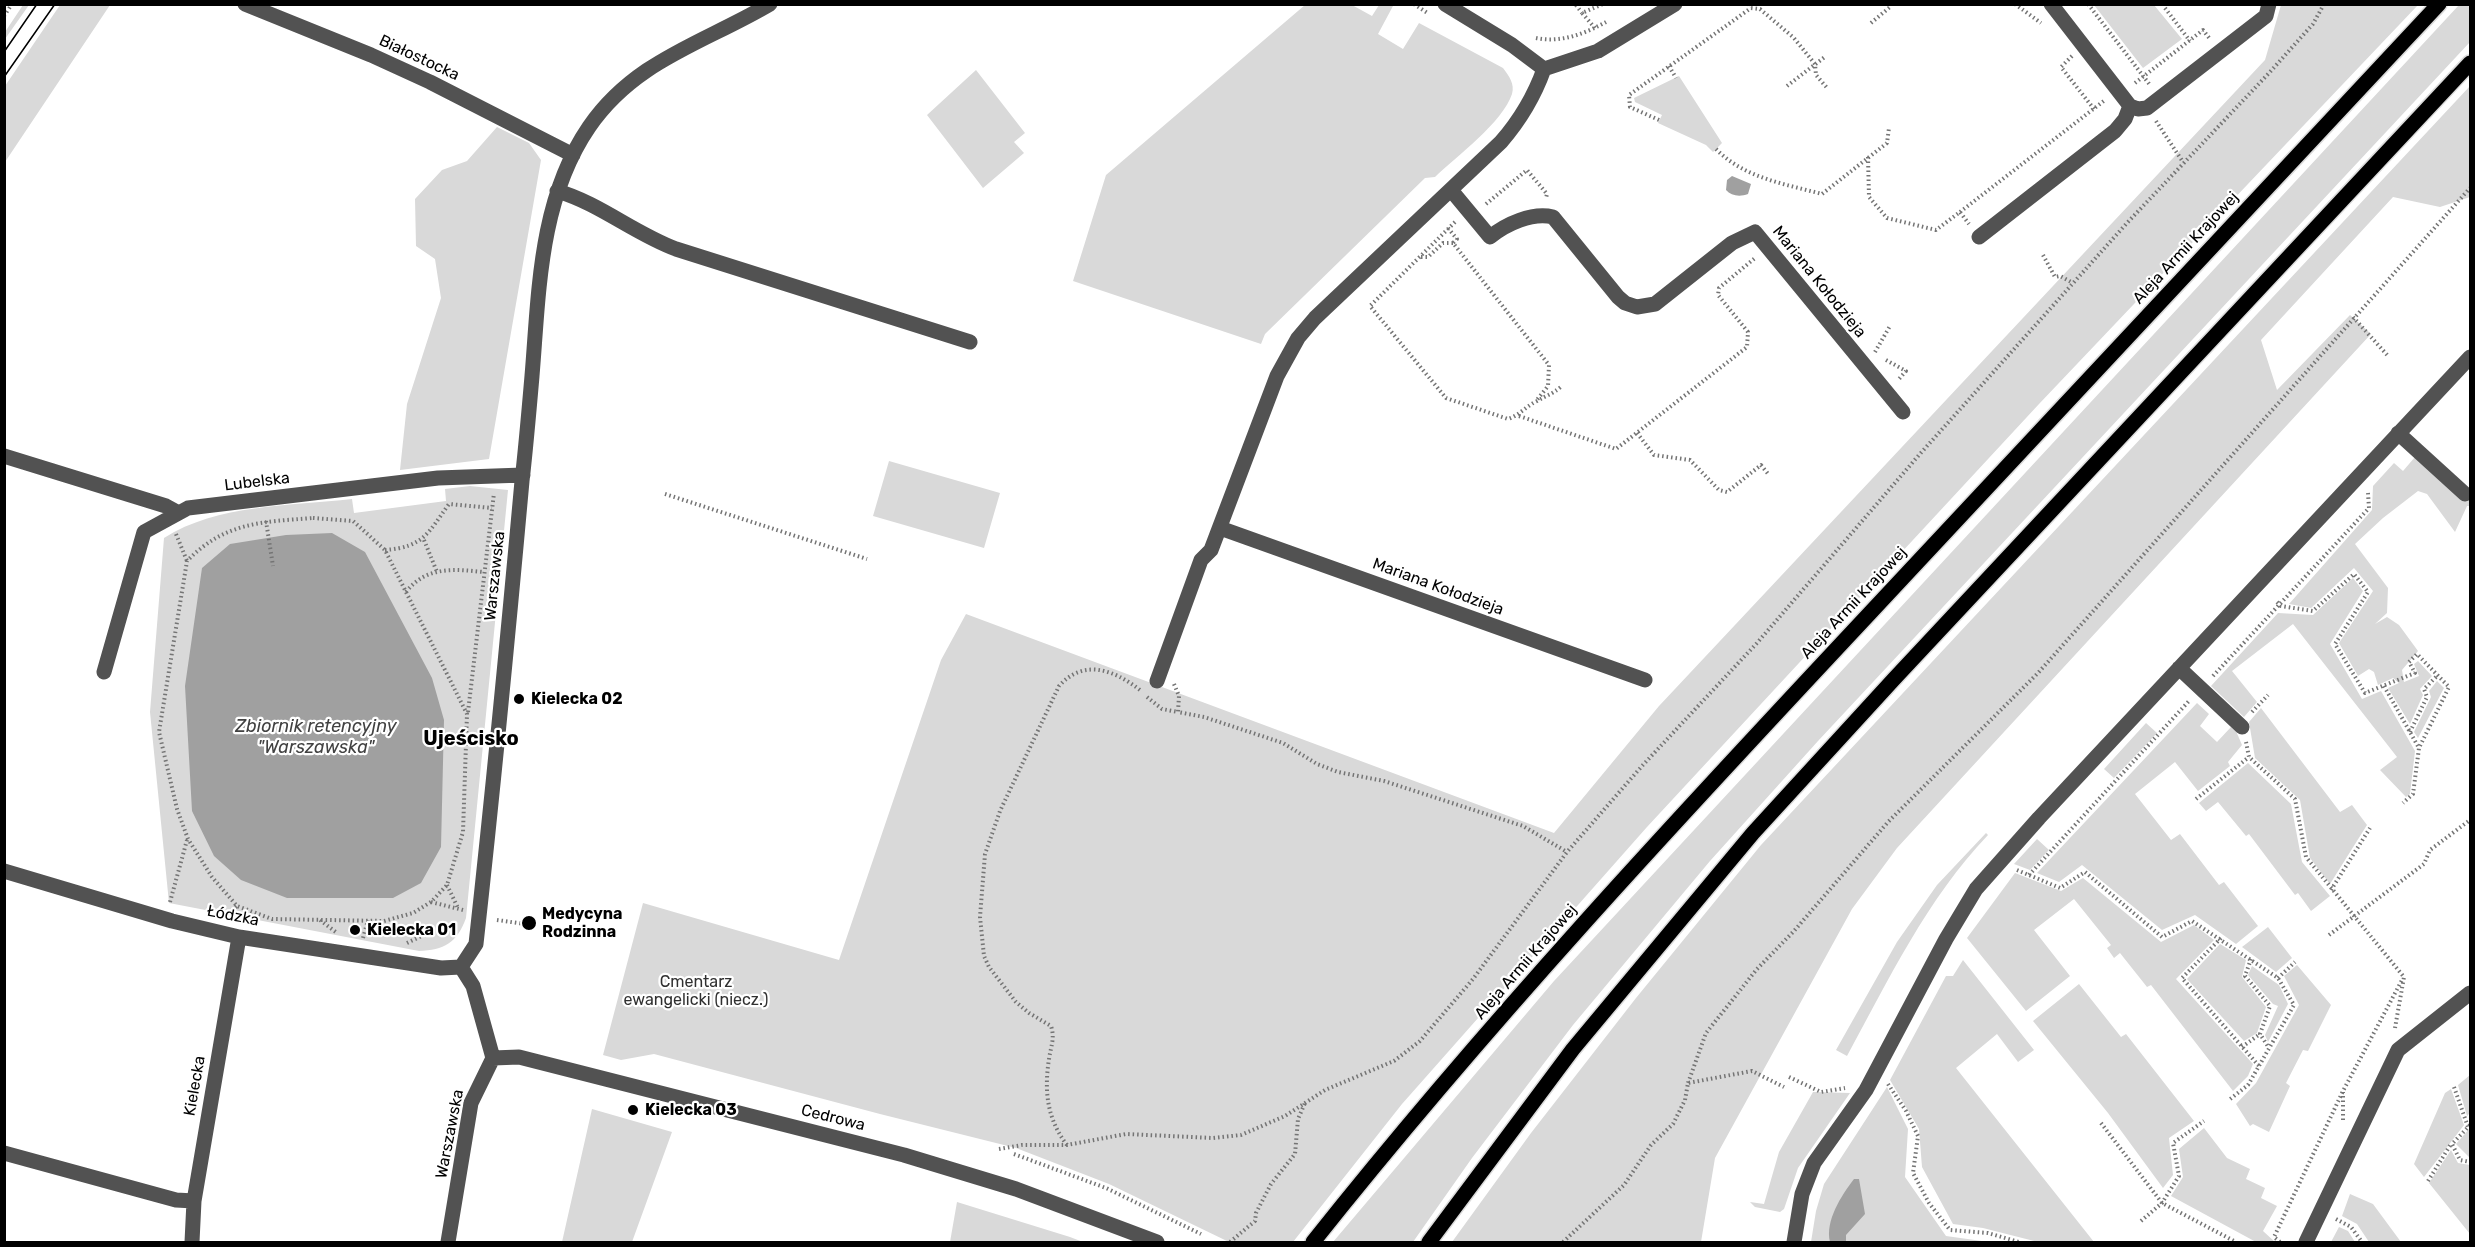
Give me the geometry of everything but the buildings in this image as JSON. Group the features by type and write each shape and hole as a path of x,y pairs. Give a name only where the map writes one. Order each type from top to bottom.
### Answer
{"main road":[{"name":"Aleja Armii Krajowej","path":"1313,1242 1393,1143 1704,788 2439,4"},
{"path":"1430,1242 1573,1048 1753,833 1917,653 2470,63"}],"street":[{"name":"Białostocka","path":"244,4 371,55 430,82 573,155"},
{"name":"Warszawska","path":"461,967 476,944 543,261 557,191 573,155 603,109 641,74 701,38 770,4"},
{"path":"1445,4 1512,45 1544,69"},
{"path":"1544,69 1598,51 1675,4"},
{"path":"2051,4 2130,106 2147,108 2266,16 2270,4"},
{"path":"1159,676 1202,560 1211,550 1220,528 1277,376 1298,338 1517,124 1533,98 1544,69"},
{"path":"1978,237 2115,131 2125,119 2130,106"},
{"name":"Mariana Kołodzieja","path":"1451,190 1490,237 1503,227 1542,214 1553,216 1618,297 1625,303 1637,307 1655,304 1732,243 1748,233 1758,234 1903,412"},
{"path":"557,191 571,195 634,231 676,249 970,342"},
{"path":"1794,1242 1807,1177 1825,1147 1855,1108 1946,939 1976,889 2470,357"},
{"path":"2398,434 2465,494"},
{"path":"4,456 166,506 177,512"},
{"name":"Lubelska","path":"177,512 188,508 344,489 496,475 523,475"},
{"path":"104,672 144,532 177,512"},
{"name":"Mariana Kołodzieja","path":"1220,528 1645,680"},
{"path":"2179,668 2242,727"},
{"name":"Łódzka","path":"4,871 172,921 239,936 441,968 461,967"},
{"name":"Kielecka","path":"192,1242 194,1201 239,936"},
{"path":"461,967 472,986 493,1058"},
{"path":"2306,1242 2398,1050 2470,993"},
{"name":"Cedrowa","path":"493,1058 519,1057 904,1155 1016,1189 1157,1242"},
{"name":"Warszawska","path":"448,1242 471,1103 493,1058"},
{"path":"4,1153 176,1200 194,1201"}],"path":[{"path":"4,16 12,4"},
{"path":"1582,13 1603,4"},
{"path":"2015,4 2047,28"},
{"path":"1576,5 1595,28"},
{"path":"2088,5 2160,98"},
{"path":"999,1149 1022,1145 1067,1145 1126,1134 1213,1138 1241,1135 1270,1123 1325,1090 1394,1061 1427,1034 1473,979 1567,852 1642,766 1757,643 1896,481 2073,283 2313,24 2322,5"},
{"path":"1659,120 1630,107 1629,95 1750,6 1760,9 1794,38 1815,64 1816,75 1828,89"},
{"path":"1870,23 1890,7"},
{"path":"2165,8 2190,40"},
{"path":"1528,34 1538,39 1559,39 1595,28 1612,19"},
{"path":"2068,50 2072,56 2061,67 2094,109"},
{"path":"1787,86 1826,56"},
{"path":"1670,66 1676,78"},
{"path":"2147,108 2183,162"},
{"path":"1716,149 1730,163 1766,180 1822,194 1887,142 1889,128"},
{"path":"1868,157 1869,196 1887,218 1936,230 1960,212 1978,237"},
{"path":"1563,1242 1618,1191 1651,1145 1673,1124 1685,1100 1688,1083 1706,1033 1757,969 1794,931 1887,822 2038,673 2353,317 2470,190"},
{"path":"1420,257 1428,256 1443,243 1453,243 1457,239 1448,228"},
{"path":"1518,416 1616,449 1747,347 1748,332 1718,295 1719,288 1755,259 1758,234"},
{"path":"1393,283 1370,306 1446,398 1508,419 1518,416 1536,401 1548,386 1549,364 1453,243"},
{"path":"2043,255 2055,277 2060,276 2073,283"},
{"path":"2353,317 2389,357"},
{"path":"1890,326 1874,354 1900,368"},
{"path":"1536,401 1546,399 1562,386"},
{"path":"1637,433 1654,455 1690,460 1719,490 1726,492 1761,465 1769,475"},
{"path":"177,512 173,526 187,561 159,732 177,809 188,839 212,877 237,906 272,918 384,921 413,913 431,902 447,885 463,832 467,714 496,475"},
{"path":"2029,875 2281,606 2369,508 2368,486"},
{"path":"665,494 867,559"},
{"path":"385,550 401,549 424,540 448,504 492,508"},
{"path":"187,561 204,544 235,528 266,521 313,518 353,522 385,550 467,714"},
{"path":"266,521 273,566"},
{"path":"424,540 437,572"},
{"path":"406,592 415,581 446,568 483,572"},
{"path":"2277,602 2281,606 2313,611 2354,574 2368,592 2335,644 2365,693 2415,673 2409,662 2417,654 2449,687 2419,748 2413,794 2403,802"},
{"path":"1067,1145 1055,1130 1049,1109 1049,1059 1054,1038 1051,1026 1016,1002 989,967 984,956 980,917 985,854 1000,811 1059,686 1069,674 1085,668 1124,678 1162,710 1204,717 1283,743 1317,764 1338,772 1384,781 1523,826 1567,852"},
{"path":"2410,732 2427,698 2424,689 2438,675"},
{"path":"1159,676 1177,688 1178,712"},
{"path":"2384,686 2419,748"},
{"path":"2196,799 2251,758 2295,799 2306,857 2404,977"},
{"path":"2329,935 2424,864 2430,850 2470,820"},
{"path":"2331,890 2370,828"},
{"path":"169,906 188,839"},
{"path":"1999,863 2060,888 2085,872 2162,937 2192,921 2222,938 2278,978 2294,1005 2248,1085 2229,1100"},
{"path":"447,885 459,909"},
{"path":"319,919 337,933 346,935"},
{"path":"494,919 525,924"},
{"path":"363,938 368,920"},
{"path":"403,945 434,930"},
{"path":"355,936 373,939"},
{"path":"2222,938 2182,978 2259,1066"},
{"path":"2242,1047 2260,1034 2270,1006 2245,976 2251,959"},
{"path":"2278,978 2295,962"},
{"path":"2280,1242 2274,1237 2343,1090 2369,1047 2404,977"},
{"path":"2398,1050 2392,1044 2404,977"},
{"path":"2260,1034 2269,1048"},
{"path":"1688,1083 1752,1071 1784,1087"},
{"path":"1874,1075 1886,1080 1906,1111 1918,1136 1913,1173 1929,1203 1950,1230 1988,1233 2019,1242"},
{"path":"1789,1077 1821,1092 1847,1088 1851,1082"},
{"path":"2428,1181 2452,1144 2469,1126 2454,1087"},
{"path":"2343,1090 2343,1109"},
{"path":"1230,1242 1255,1221 1256,1213 1271,1184 1295,1154 1298,1119 1305,1102"},
{"path":"2141,1221 2162,1203 2179,1176 2173,1143 2204,1121"},
{"path":"2101,1123 2162,1203 2236,1242"},
{"path":"2452,1144 2460,1160 2470,1162"},
{"path":"1014,1154 1106,1188 1201,1234"},
{"path":"2321,1211 2351,1227 2362,1242"}],"green space":[{"path":"23,5 29,5 5,39 5,32"},
{"path":"60,5 110,5 5,162 5,86"},
{"path":"1305,5 1352,5 1372,16 1379,5 1393,6 1378,34 1403,49 1419,23 1503,68 1512,83 1513,90 1507,105 1478,138 1435,177 1425,178 1265,334 1261,344 1073,281 1106,175"},
{"path":"2094,5 2154,5 2182,39 2143,68"},
{"name":"Cmentarz ewangelicki (niecz.)","path":"2281,5 2418,5 2039,404 1647,827 1402,1104 1293,1242 1229,1242 1109,1184 1016,1148 654,1054 621,1060 603,1055 643,903 839,960 941,660 966,614 1554,833 1659,706 2265,60"},
{"path":"2459,5 2470,5 2470,42 1818,741 1710,861 1573,1025 1472,1158 1413,1242 1333,1242 1554,981"},
{"path":"976,70 1025,133 1014,142 1024,153 983,188 927,115"},
{"path":"1679,76 1722,143 1713,152 1706,145 1658,123 1662,115 1635,102 1634,98"},
{"path":"2470,86 2470,197 2440,207 2393,197 2261,340 2277,390 2350,315 2371,334 1897,848 1852,909 1715,1158 1701,1242 1452,1242 1531,1133 1636,998 1761,845"},
{"path":"497,127 529,143 541,160 489,459 400,470 407,404 441,298 435,259 416,246 415,199 442,170 467,161"},
{"path":"2415,457 2460,498 2470,500 2470,506 2467,506 2455,532 2427,494 2418,491 2383,518 2355,544 2388,588 2387,613 2375,624 2387,617 2399,625 2418,651 2402,670 2404,682 2419,676 2414,664 2418,661 2432,676 2420,689 2423,695 2410,724 2388,688 2399,683 2393,678 2378,685 2374,672 2369,669 2358,676 2339,643 2373,591 2354,568 2311,608 2289,604 2372,510 2373,486 2394,463 2403,471"},
{"path":"889,461 1000,493 984,548 873,516"},
{"path":"470,486 508,490 466,918 458,934 449,944 436,949 419,951 169,903 150,712 164,538 207,519 255,508 352,499 354,513 446,501 445,489"},
{"path":"2353,578 2363,591 2330,644 2362,699 2381,691 2415,751 2410,794 2406,797 2380,770 2397,757 2293,624 2232,671 2257,702 2244,717 2211,686 2278,613 2313,615"},
{"path":"2437,681 2444,688 2418,738 2414,732 2431,697 2429,691"},
{"path":"2197,703 2209,714 2200,726 2217,742 2231,727 2236,731 2242,745 2228,762 2230,766 2198,791 2175,762 2135,794 2171,840 2180,834 2219,885 2224,882 2258,926 2236,944 2195,915 2162,930 2082,865 2059,882 2037,873"},
{"path":"2261,708 2340,812 2352,805 2367,825 2330,884 2310,858 2300,800 2255,758 2249,722"},
{"path":"2146,723 2157,733 2114,778 2104,769"},
{"path":"2248,763 2291,804 2302,862 2330,896 2311,911 2298,893 2295,895 2249,834 2246,836 2218,802 2206,811 2199,803"},
{"path":"1986,833 1988,835 1946,886 1910,941 1847,1056 1836,1050 1897,942 1937,885"},
{"path":"2037,839 2049,850 2030,870 2014,864"},
{"path":"2015,873 2061,891 2083,878 2161,942 2194,925 2214,940 2176,979 2253,1064 2248,1076 2233,1091 2151,985 2147,987 2120,953 2114,958 2107,948 2111,945 2074,899 2034,930 2070,976 2026,1011 1967,938"},
{"path":"2268,927 2292,958 2276,972 2242,947"},
{"path":"2220,944 2246,960 2242,977 2266,1007 2257,1033 2244,1041 2187,979"},
{"path":"1963,960 2034,1050 2018,1062 1997,1034 1956,1068 2094,1242 2038,1242 1983,1228 1953,1224 1922,1167 1919,1129 1890,1080 1946,976 1953,976"},
{"path":"2297,965 2331,1005 2308,1051 2303,1050 2286,1083 2290,1086 2269,1132 2253,1124 2250,1126 2236,1104 2256,1083 2299,1005 2284,976"},
{"path":"2252,966 2279,985 2288,1004 2268,1042 2265,1035 2278,1006 2273,1004 2248,975"},
{"path":"2079,984 2121,1037 2126,1034 2194,1121 2169,1138 2173,1175 2163,1188 2108,1113 2033,1021"},
{"path":"2470,1075 2470,1113 2467,1116 2458,1085"},
{"path":"1887,1087 1908,1129 1905,1177 1946,1236 1989,1242 1811,1242 1816,1211 1824,1184"},
{"path":"2451,1089 2464,1125 2424,1177 2414,1164 2445,1093"},
{"path":"1813,1092 1850,1093 1798,1168 1784,1209 1780,1212 1755,1207 1750,1202 1764,1204 1779,1152"},
{"path":"592,1109 672,1132 632,1242 562,1242"},
{"path":"2204,1128 2227,1158 2250,1169 2246,1179 2265,1188 2261,1198 2277,1206 2263,1231 2275,1242 2256,1242 2171,1196 2183,1177 2179,1149"},
{"path":"2470,1128 2470,1158 2456,1144"},
{"path":"2451,1150 2458,1163 2470,1165 2470,1234 2429,1183"},
{"path":"2350,1194 2373,1204 2401,1242 2369,1242 2357,1224 2342,1216"},
{"path":"957,1202 1070,1237 1083,1242 950,1242"},
{"path":"2339,1227 2348,1231 2355,1242 2331,1242"}],"water":[{"path":"1732,176 1751,184 1748,194 1730,194 1726,190 1727,180"},
{"name":"Zbiornik retencyjny \"Warszawska\"","path":"332,533 365,552 432,678 444,720 441,847 421,883 393,898 287,898 241,880 214,856 192,811 185,686 202,568 230,544 286,535"},
{"path":"1854,1179 1859,1179 1865,1214 1846,1235 1846,1241 1830,1242 1832,1217 1839,1201"}],"tram line":[{"path":"4,52 37,4"},
{"path":"4,77 55,4"}],"place":[{"name":"Kielecka 02","path":"519,699"},
{"name":"Medycyna Rodzinna","path":"529,923"},
{"name":"Kielecka 01","path":"355,930"},
{"name":"Kielecka 03","path":"633,1110"}],"district":[{"name":"Ujeścisko","path":"471,739"}]}
